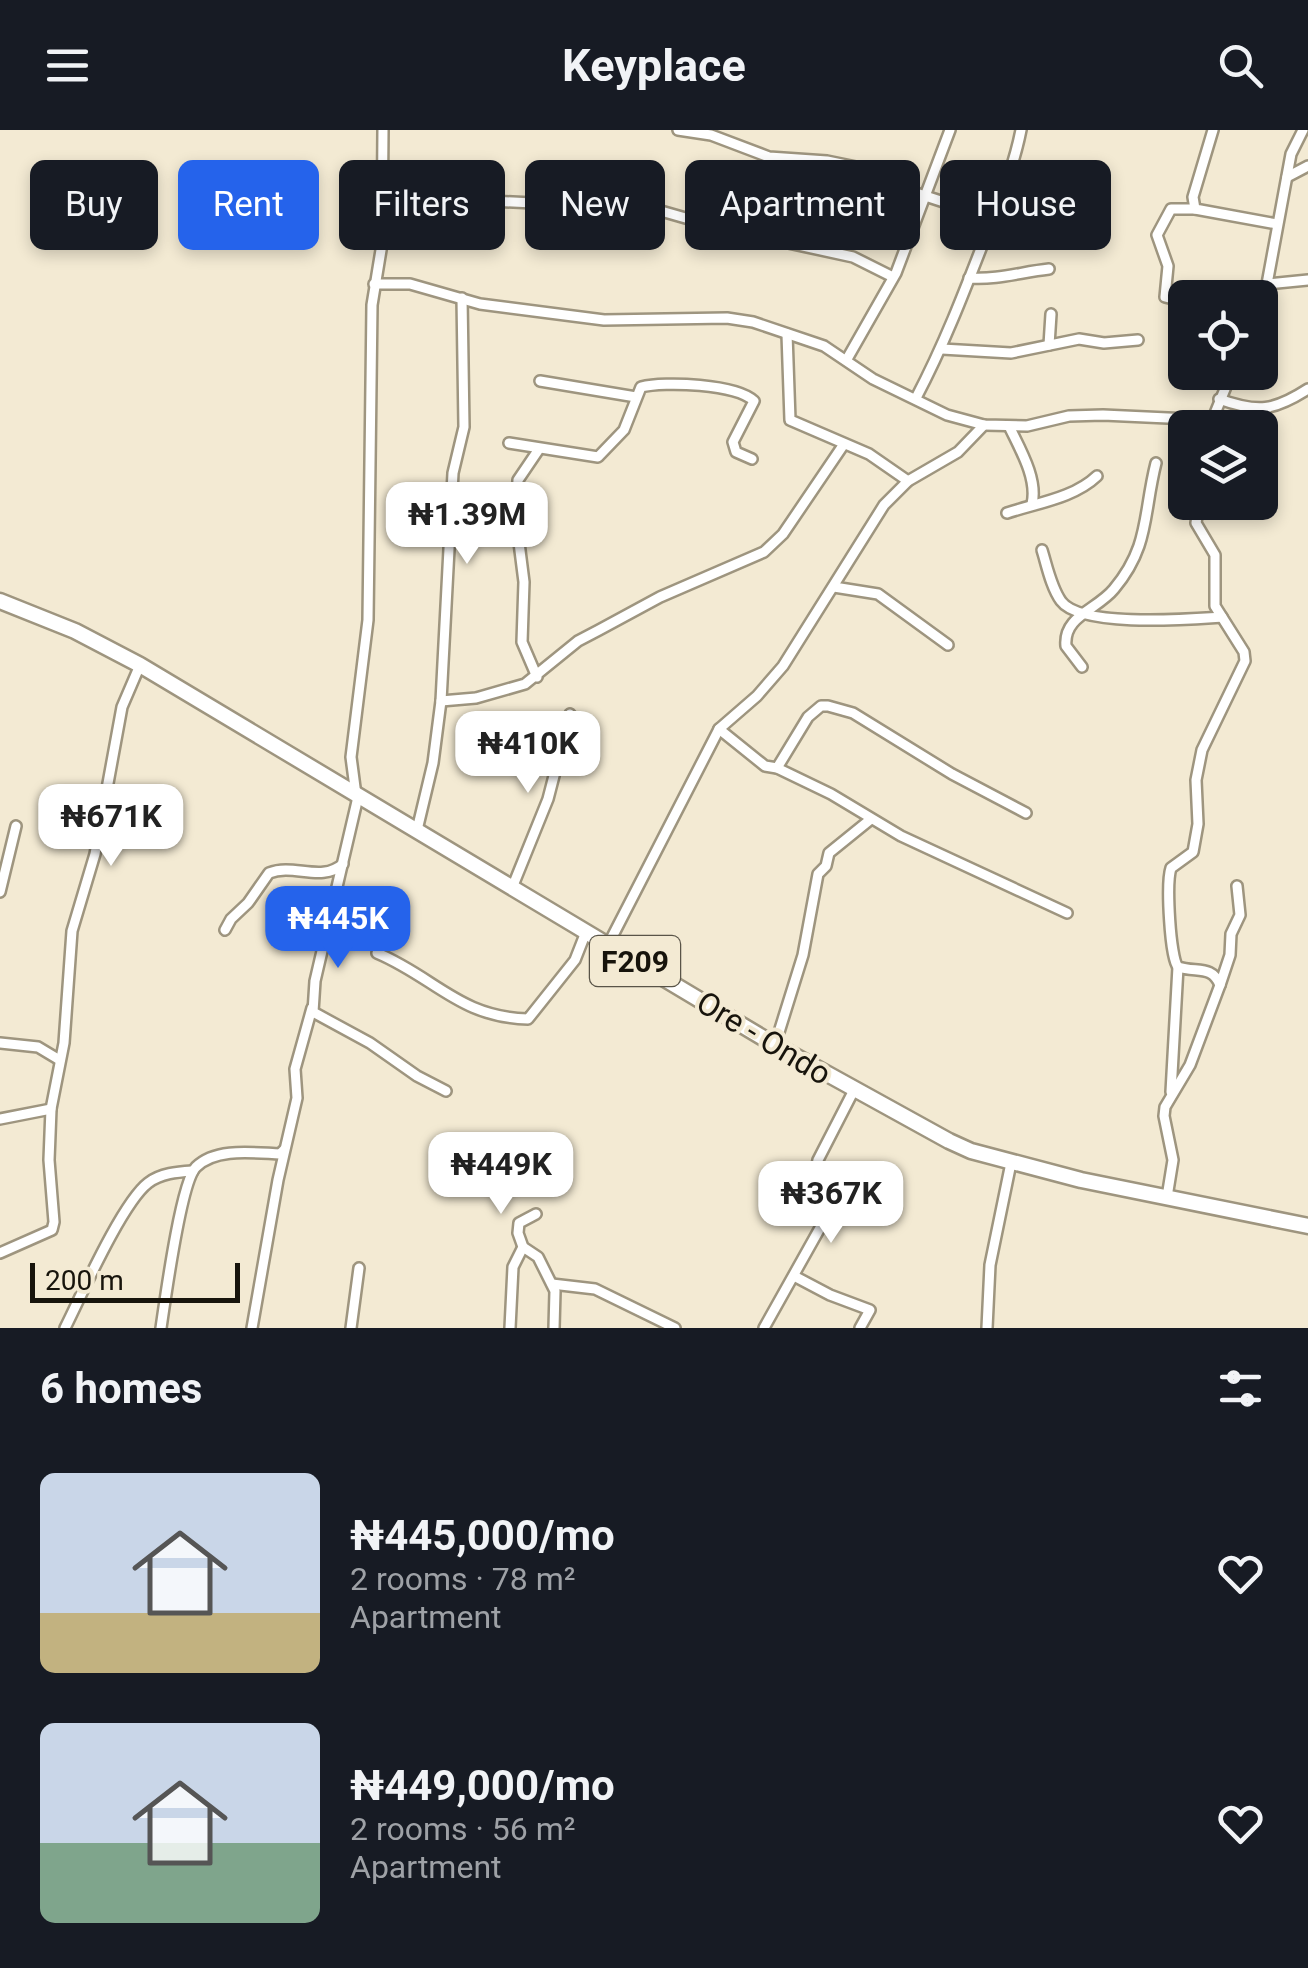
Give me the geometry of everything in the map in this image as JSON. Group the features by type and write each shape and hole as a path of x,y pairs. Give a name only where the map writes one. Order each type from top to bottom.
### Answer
{"main road":[{"name":"Ore - Ondo","path":"0,601 75,631 140,665 775,1044 949,1142 1011,1162 1308,1226"}],"street":[{"path":"382,130 382,160"},
{"path":"678,130 711,135 769,157 827,161 866,170 940,201"},
{"path":"846,358 896,273 950,130"},
{"path":"1014,160 1021,130"},
{"path":"1195,209 1193,197 1213,130"},
{"path":"1268,280 1292,154 1303,130"},
{"path":"1287,178 1308,166"},
{"path":"505,202 654,209 724,229 854,257 891,276"},
{"path":"1168,298 1168,266 1158,236 1171,209 1195,209 1278,224"},
{"path":"252,1328 272,1206 296,1098 296,1069 357,796 351,758 368,620 374,284 381,250"},
{"path":"916,398 942,349 980,250"},
{"path":"970,278 1002,279 1049,269"},
{"path":"1278,283 1308,280"},
{"path":"374,284 410,284 480,304 604,320 727,318 752,322 824,346 873,379 947,415 984,425 1043,424 1069,416 1168,422"},
{"path":"417,830 433,763 452,473 464,427 462,298"},
{"path":"1049,345 1051,314"},
{"path":"787,334 790,420 892,468 908,481"},
{"path":"942,349 1011,352 1079,339 1104,344 1138,340"},
{"path":"540,381 636,397"},
{"path":"509,443 598,457 624,430 641,387 716,388 751,397 754,406 733,448 752,460"},
{"path":"1219,399 1250,408 1273,408 1308,389"},
{"path":"1215,410 1223,390"},
{"path":"608,944 720,730 782,666 871,523 908,481 958,452 984,425"},
{"path":"1008,426 1026,464 1034,494 1032,504"},
{"path":"440,701 503,692 537,677 578,642 599,630 660,597 764,552 783,534 844,444"},
{"path":"537,677 522,642 524,582 516,519 518,480 538,449"},
{"path":"1082,667 1066,646 1065,636 1072,621 1105,599 1137,556 1156,463"},
{"path":"1007,513 1065,495 1097,476"},
{"path":"1171,1095 1178,968 1172,959 1168,876 1178,861 1193,852 1198,824 1196,780 1202,750 1245,661 1244,652 1215,606 1215,556 1196,520"},
{"path":"1042,550 1062,602 1086,614 1116,618 1222,618"},
{"path":"834,587 878,594 948,645"},
{"path":"0,1254 52,1230 48,1160 51,1109 64,1043 72,931 96,854 122,706 140,665"},
{"path":"777,768 808,717 821,706 828,706 853,714 1026,813"},
{"path":"512,888 548,799 570,714"},
{"path":"720,730 764,766 777,768 901,836 1067,913"},
{"path":"775,1044 803,955 818,874 826,866 829,853 871,819"},
{"path":"0,892 16,826"},
{"path":"226,930 230,919 248,904 269,873 290,868 324,873 343,864"},
{"path":"1167,1197 1173,1160 1164,1116 1171,1095 1190,1066 1230,954 1231,934 1240,915 1236,886"},
{"path":"377,953 399,962 470,1009 501,1018 528,1019 575,960 586,932"},
{"path":"1178,968 1210,971 1216,974 1220,985"},
{"path":"312,1008 316,1016 370,1043 446,1091"},
{"path":"0,1043 38,1048 58,1060"},
{"path":"764,1328 834,1203 814,1179 818,1160 854,1090"},
{"path":"0,1119 51,1109"},
{"path":"65,1328 103,1251 146,1184 163,1175 193,1171 212,1158 236,1153 280,1154 286,1148"},
{"path":"987,1328 990,1265 1011,1162"},
{"path":"161,1328 184,1199 193,1171"},
{"path":"536,1214 519,1222 518,1233 524,1247 538,1257 552,1284 554,1328"},
{"path":"510,1328 513,1267 524,1247"},
{"path":"351,1328 359,1268"},
{"path":"794,1276 870,1310 860,1328"},
{"path":"552,1284 594,1289 675,1328"}]}
